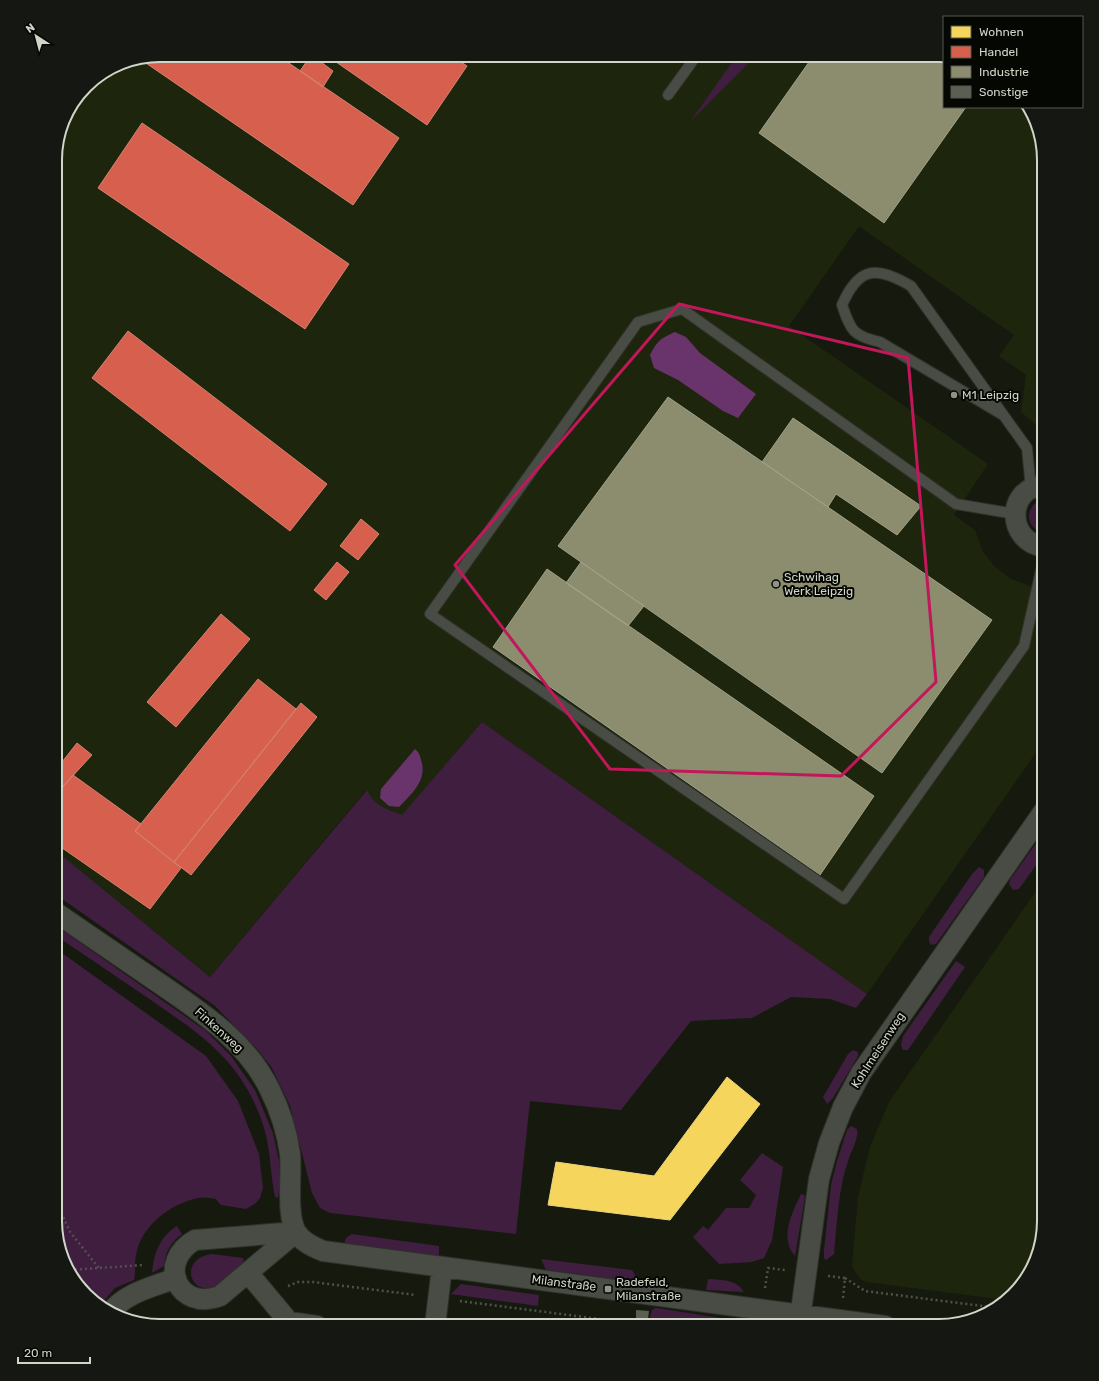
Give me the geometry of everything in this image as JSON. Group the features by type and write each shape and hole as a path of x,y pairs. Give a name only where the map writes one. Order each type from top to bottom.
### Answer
{"street":[{"path":"1037,488 1023,495 1015,514 1016,524 1020,534 1027,541 1037,546"},
{"name":"Kohlmeisenweg","path":"800,1319 819,1179 829,1143 843,1107 861,1073 1037,821"},
{"name":"Finkenweg","path":"62,917 200,1012 232,1038 253,1062 270,1089 283,1119 290,1153 291,1212 296,1232"},
{"path":"296,1232 249,1274 220,1296 211,1300 200,1300 191,1297 183,1290 176,1278 175,1262 179,1252 186,1245 195,1240 296,1232"},
{"name":"Milanstraße","path":"296,1232 311,1246 323,1251 793,1319"},
{"path":"436,1319 442,1267"},
{"path":"249,1274 284,1319"},
{"path":"114,1308 129,1296 176,1278"}],"lane":[{"path":"668,95 692,62"},
{"path":"1003,415 880,342 864,338 849,327 842,305 848,292 857,279 870,273 891,274 911,286 1028,448 1037,483"},
{"path":"1015,514 956,504 682,309 638,322 430,614 844,899 1024,646 1037,588"}],"path":[{"path":"62,1214 70,1232 99,1268"},
{"path":"75,1270 144,1264 148,1289"},
{"path":"845,1278 865,1292 987,1307"}],"highlighted area":[{"path":"679,304 908,358 936,682 841,776 610,769 455,565"}],"shaded area":[{"path":"160,62 732,62 693,119 750,62 943,62 943,108 1023,108 1034,134 1037,160 1037,425 1021,412 1026,375 999,356 1014,335 859,226 789,326 988,464 954,515 975,530 983,552 995,567 1011,579 1030,586 1037,586 1037,751 867,994 482,722 402,816 382,807 370,798 366,790 210,977 62,856 62,153 65,134 72,116 86,95 100,82 122,69 134,65"},
{"path":"732,62 750,62 690,122"},
{"path":"675,332 686,337 700,353 756,394 738,418 723,411 678,380 654,368 650,355 657,343 666,336"},
{"path":"1037,502 1037,530 1032,526 1029,518 1029,513 1034,504"},
{"path":"482,722 867,994 856,1008 830,999 791,997 752,1018 691,1021 621,1110 530,1101 516,1234 330,1213 320,1208 312,1193 290,1106 272,1068 257,1049 215,1006 62,899 62,856 210,977 367,790 373,800 377,803 386,809 402,815"},
{"path":"415,749 419,754 422,763 423,770 420,782 399,807 389,806 380,798 381,789"},
{"path":"1037,842 1037,864 1019,889 1013,890 1009,884 1010,880"},
{"path":"979,867 984,870 984,877 936,944 931,945 929,942 929,937 972,874"},
{"path":"1037,890 1037,1228 1032,1253 1027,1265 1013,1286 999,1299 867,1282 860,1279 852,1266 858,1197 870,1147 889,1102"},
{"path":"62,930 206,1031 231,1056 255,1090 273,1133 279,1161 281,1182 278,1198 275,1197 268,1145 264,1128 255,1104 244,1084 232,1066 217,1051 184,1023 62,940"},
{"path":"62,953 206,1056 238,1101 259,1154 263,1188 260,1198 256,1203 246,1209 221,1205 216,1199 200,1198 177,1205 167,1211 150,1226 139,1244 135,1258 134,1280 115,1288 103,1302 95,1295 78,1276 65,1247 62,1222"},
{"path":"956,961 965,967 908,1050 903,1050 901,1045 903,1036"},
{"path":"853,1050 858,1052 858,1056 833,1098 827,1104 823,1097 848,1054"},
{"path":"851,1126 857,1129 857,1137 848,1161 842,1184 838,1207 834,1254 826,1260 824,1258 824,1250 831,1185 847,1130"},
{"path":"762,1153 783,1167 772,1240 764,1258 752,1262 719,1264 693,1237 703,1226 708,1230 726,1208 749,1208 756,1195 740,1180"},
{"path":"801,1194 805,1197 795,1256 790,1249 787,1233 791,1217"},
{"path":"177,1226 182,1234 169,1248 164,1266 152,1273 158,1246 166,1235"},
{"path":"352,1234 439,1246 439,1257 344,1244 346,1238"},
{"path":"212,1254 243,1258 244,1263 219,1284 207,1288 199,1287 191,1276 191,1269 194,1263 201,1257"},
{"path":"541,1259 632,1270 635,1278 630,1281 546,1270"},
{"path":"708,1279 733,1282 744,1292 706,1290"},
{"path":"461,1284 539,1295 538,1306 451,1294"},
{"path":"656,1308 728,1319 651,1319 652,1310"}],"building: Wohnen":[{"path":"727,1077 760,1104 670,1220 548,1205 556,1162 654,1176"}],"building: Handel":[{"path":"287,62 399,138 353,205 146,63"},
{"path":"306,62 321,62 333,71 323,87 300,71"},
{"path":"336,62 461,62 467,66 427,125"},
{"path":"142,123 349,264 305,329 98,188"},
{"path":"128,331 327,484 290,531 92,378"},
{"path":"361,519 379,534 358,560 340,546"},
{"path":"337,562 349,572 326,600 314,590"},
{"path":"221,614 250,639 176,727 147,702"},
{"path":"258,679 296,709 174,862 135,831"},
{"path":"301,703 317,717 191,875 174,862"},
{"path":"77,743 92,755 62,788 62,762"},
{"path":"73,775 141,824 135,831 181,868 150,909 62,848 62,787"}],"building: Industrie":[{"path":"809,62 943,62 943,108 965,108 884,223 759,133"},
{"name":"Schwihag Werk Leipzig","path":"668,397 992,620 882,773 558,546"},
{"path":"793,418 921,506 897,535 836,494 828,507 762,462"},
{"path":"581,562 644,606 628,626 566,583"},
{"path":"547,569 874,796 820,875 493,647"}],"building: Sonstige":[{"path":"636,1310 649,1311 648,1319 636,1318"}],"place":[{"name":"M1 Leipzig","path":"954,395"},
{"name":"Schwihag Werk Leipzig","path":"776,584"},
{"name":"Radefeld, Milanstraße","path":"608,1289"}]}
